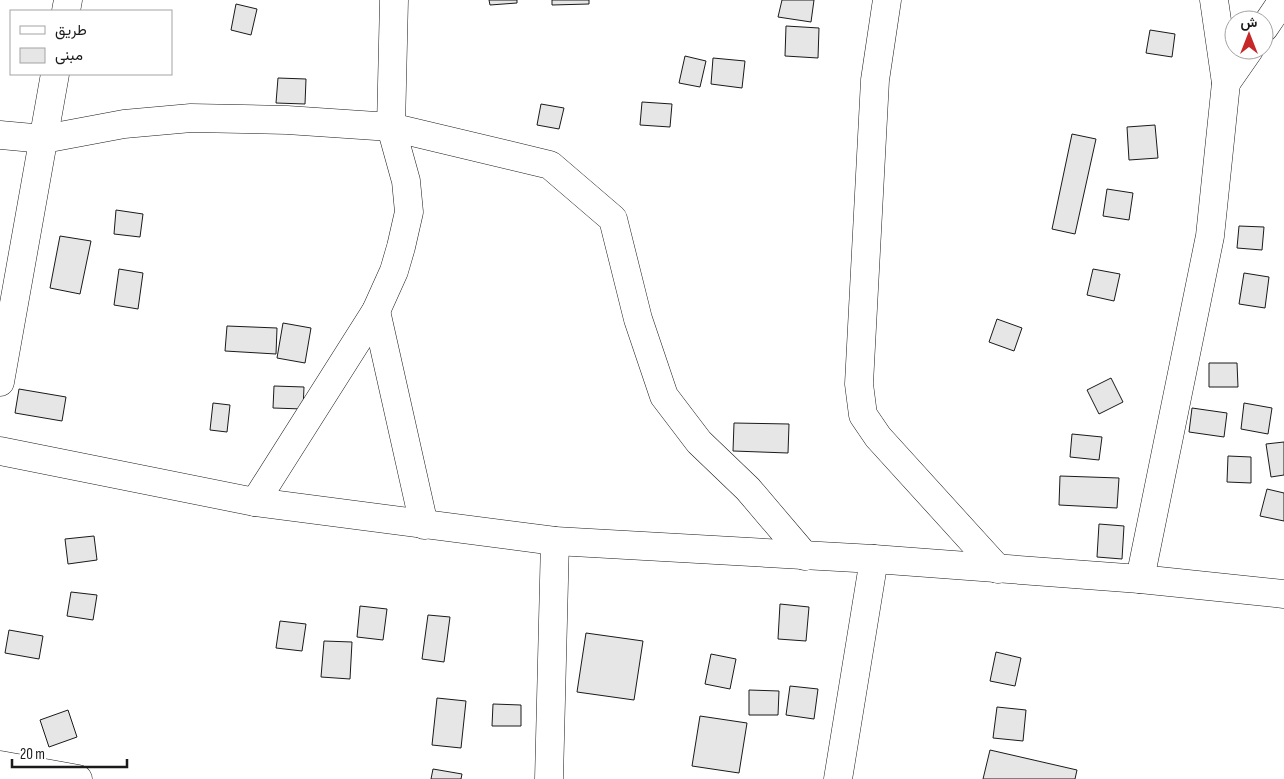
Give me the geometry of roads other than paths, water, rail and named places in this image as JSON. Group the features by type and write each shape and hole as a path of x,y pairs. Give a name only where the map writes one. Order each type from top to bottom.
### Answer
{"street":[{"path":"255,502 376,311 394,271 409,212 406,181 391,127 394,0"},
{"path":"887,0 874,80 859,384 863,415 878,437 998,569"},
{"path":"1140,579 1210,236 1226,83 1214,0"},
{"path":"1274,13 1283,0"},
{"path":"1226,83 1242,60"},
{"path":"0,382 55,75"},
{"path":"0,135 44,139 124,124 191,118 287,120 391,127 550,165 613,219 638,319 664,396 699,442 748,489 804,556"},
{"path":"376,311 424,525"},
{"path":"0,451 255,502 555,541 874,559 1140,579 1284,594"},
{"path":"549,779 555,541"},
{"path":"838,779 874,559"},
{"path":"0,765 78,779"}]}
